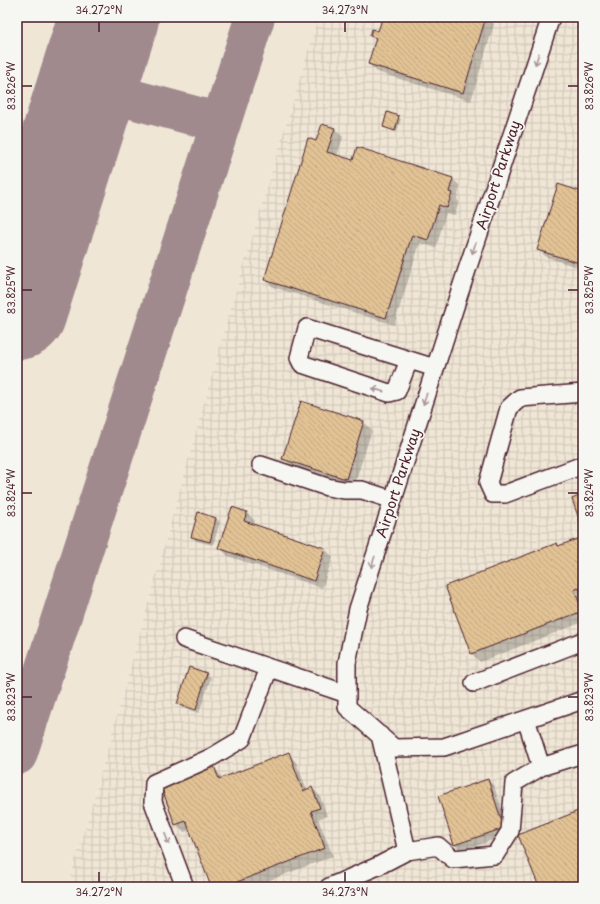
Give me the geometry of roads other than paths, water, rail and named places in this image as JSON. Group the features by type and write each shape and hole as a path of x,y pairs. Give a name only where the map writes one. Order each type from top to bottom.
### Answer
{"street":[{"name":"Airport Parkway","path":"551,17 435,368 358,609 347,663 347,707 394,748 444,747 583,700"},
{"path":"409,360 397,391 389,393 379,391 302,364 299,358 307,328 435,368"},
{"path":"583,393 520,398 508,408 488,483 493,494 505,494 583,465"},
{"path":"261,465 326,487 344,490 362,490 393,500"},
{"path":"184,639 347,694"},
{"path":"474,683 583,641"},
{"path":"185,887 153,802 154,783 210,758 242,739 269,668"},
{"path":"526,719 541,768"},
{"path":"380,736 407,851"},
{"path":"329,887 378,866 407,851 438,846 454,859 496,855 510,830 514,783 541,768 583,754"}]}
